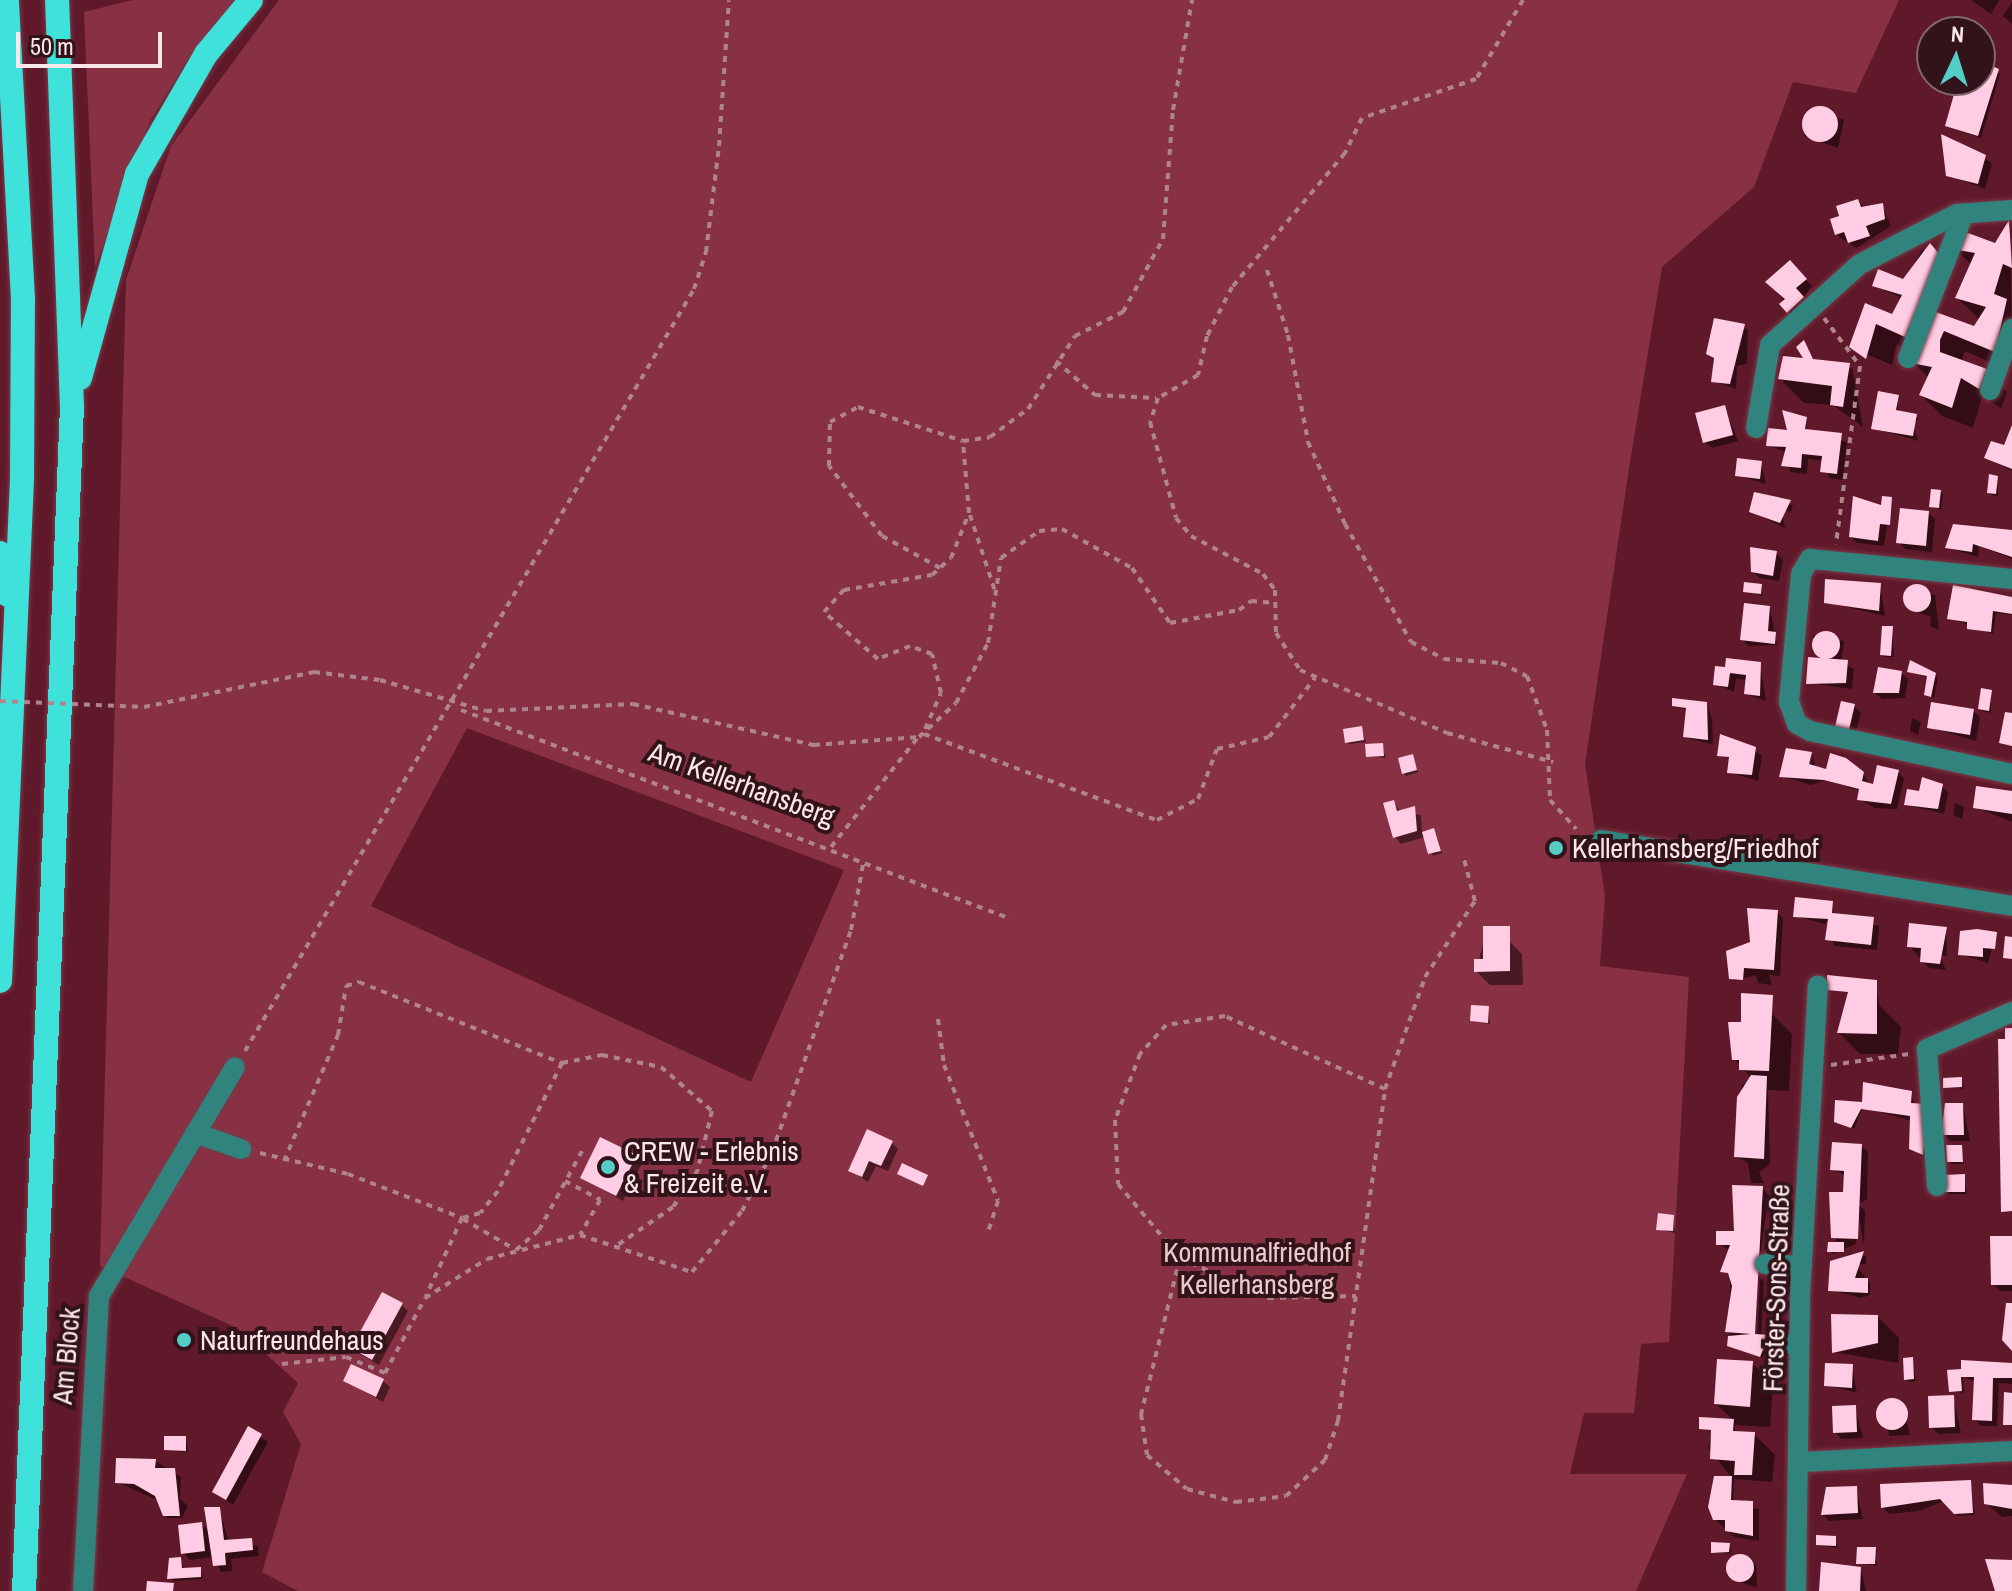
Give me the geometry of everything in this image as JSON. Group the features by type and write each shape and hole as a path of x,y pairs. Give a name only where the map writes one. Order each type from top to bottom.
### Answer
{"highway":[{"path":"0,981 16,638 23,299 7,0"},
{"path":"24,1591 72,407 57,0"},
{"path":"72,407 137,174 206,54 251,0"},
{"path":"0,553 16,638"}],"street":[{"path":"1756,428 1770,345 1860,264 1964,213 2012,210"},
{"path":"1908,358 1964,213"},
{"path":"1990,390 2012,329"},
{"path":"2012,579 1827,558 1801,574 1789,702 1797,724 1869,749 2012,774"},
{"path":"1601,840 2012,906"},
{"name":"Förster-Sons-Straße","path":"1796,1591 1803,1462 1798,1344 1818,986"},
{"path":"1937,1186 1927,1049 2012,1012"},
{"name":"Am Block","path":"83,1591 90,1357 99,1296 235,1067"},
{"path":"195,1133 241,1149"},
{"path":"1765,1264 1802,1266"},
{"path":"1774,1343 1798,1344"},
{"path":"1803,1462 2012,1451"}],"path":[{"path":"235,1067 451,706 694,289 714,191 729,0"},
{"path":"940,568 882,536 829,466 830,422 858,407 963,441 1013,424 1075,336 1123,312 1157,258 1192,0"},
{"path":"1056,361 1095,395 1158,398 1198,375 1207,336 1232,287 1345,153 1362,118 1476,79 1523,0"},
{"path":"1267,270 1321,481 1411,642 1430,654 1501,663 1527,676 1553,762 1550,800 1576,829"},
{"path":"1814,304 1860,366 1827,558"},
{"path":"1158,398 1150,422 1176,518 1191,536 1263,574 1275,603 1276,633 1300,670 1447,733 1553,762"},
{"path":"963,441 969,513 997,597"},
{"path":"920,736 941,693 932,654 910,646 878,659 824,612 844,590 940,568 962,542 969,513"},
{"path":"831,847 920,736 969,682 988,643 1008,546 1051,528 1132,568 1170,623 1239,610 1251,601 1275,603"},
{"name":"Am Kellerhansberg","path":"0,701 144,707 314,672 380,680 864,859 1011,919"},
{"path":"451,706 633,704 814,745 920,736 1157,820 1198,799 1217,749 1269,737 1315,678"},
{"path":"580,1235 692,1272 742,1211 772,1152 851,930 864,859"},
{"path":"1180,1258 1141,1414 1147,1455 1187,1489 1236,1502 1286,1496 1325,1460 1357,1296 1385,1089 1425,977 1475,901 1464,859"},
{"path":"284,1161 338,1035 346,986 359,982 562,1063 602,1055 661,1067 712,1111 697,1172 673,1207 616,1246"},
{"path":"1357,1296 1268,1298 1180,1258 1118,1184 1115,1120 1140,1054 1166,1025 1225,1016 1385,1089"},
{"path":"938,1019 944,1065 998,1201 987,1234"},
{"path":"1815,1063 1877,1062 1927,1049"},
{"path":"282,1364 346,1357 385,1373 425,1298 462,1218 480,1213 498,1191 562,1063"},
{"path":"241,1149 348,1174 462,1218 516,1250"},
{"path":"516,1250 539,1230 582,1151"},
{"path":"425,1298 487,1259 516,1250 537,1252 580,1235 602,1197 565,1181"}],"green space":[{"path":"133,0 240,0 190,56 150,121 95,267 84,12"},
{"name":"Kommunalfriedhof Kellerhansberg","path":"279,0 1899,0 1856,93 1793,82 1754,187 1662,267 1585,764 1605,896 1600,966 1689,977 1669,1342 1641,1344 1634,1413 1584,1413 1570,1474 1687,1474 1636,1591 298,1591 262,1572 301,1444 283,1412 298,1383 237,1328 100,1266 126,280 171,146","holes":["467,728 844,870 751,1082 371,906"]}],"building":[{"path":"1953,96 1991,96 1978,136 1945,126"},
{"path":"1820,106 1833,111 1838,124 1833,137 1820,142 1807,137 1802,124 1807,111"},
{"path":"1941,134 1986,155 1978,184 1946,176"},
{"path":"1858,199 1861,207 1883,203 1885,219 1866,226 1870,236 1848,243 1844,232 1835,235 1830,219 1839,216 1836,206"},
{"path":"2009,220 2012,268 2003,264 1994,294 2007,299 1995,352 1944,331 1940,340 1940,352 1987,369 1979,389 1961,378 1952,408 1919,395 1932,367 1911,363 1933,311 1974,326 1986,307 1955,298 1975,253 1953,249 1960,230 1995,243"},
{"path":"1930,243 1940,255 1905,337 1876,324 1866,359 1849,347 1865,303 1892,314 1902,295 1872,286 1878,269 1903,279"},
{"path":"1790,260 1807,279 1796,288 1804,297 1787,313 1779,304 1785,299 1765,282"},
{"path":"1714,318 1745,324 1730,384 1711,382 1714,358 1706,354"},
{"path":"1804,340 1813,359 1850,363 1843,407 1830,405 1832,386 1778,379 1783,356 1803,358 1796,347"},
{"path":"1878,391 1899,395 1896,410 1917,414 1913,436 1871,429"},
{"path":"1725,405 1733,435 1703,443 1695,413"},
{"path":"1782,410 1807,417 1805,429 1842,433 1837,474 1820,472 1822,456 1802,454 1801,468 1781,466 1786,447 1766,446 1768,428 1787,430"},
{"path":"2012,425 2012,469 1984,458 1991,441 2004,445"},
{"path":"1737,458 1762,461 1760,479 1735,476"},
{"path":"1989,474 1998,476 1996,494 1987,493"},
{"path":"1931,489 1941,490 1939,508 1929,507"},
{"path":"1754,492 1791,500 1780,523 1749,512"},
{"path":"1853,496 1881,505 1882,496 1892,497 1890,525 1880,524 1878,541 1849,537"},
{"path":"1900,508 1929,511 1926,546 1896,543"},
{"path":"1953,524 2012,530 2012,557 1973,544 1972,552 1945,548"},
{"path":"1750,547 1777,551 1773,576 1751,572"},
{"path":"1825,579 1881,583 1879,611 1824,603"},
{"path":"1744,582 1762,584 1761,594 1743,592"},
{"path":"1917,584 1927,588 1931,598 1927,608 1917,612 1907,608 1903,598 1907,588"},
{"path":"1953,585 2012,597 2012,614 1993,611 1991,632 1967,629 1967,622 1947,619"},
{"path":"1744,603 1770,606 1768,631 1776,632 1775,644 1740,640"},
{"path":"1882,626 1893,626 1891,656 1880,655"},
{"path":"1826,631 1836,635 1840,645 1836,655 1826,659 1816,655 1812,645 1816,635"},
{"path":"1808,657 1848,660 1846,683 1806,684"},
{"path":"1726,658 1761,662 1760,696 1744,694 1746,675 1730,673 1728,687 1713,685 1715,666 1725,667"},
{"path":"1910,660 1936,673 1931,697 1924,695 1927,676 1907,672"},
{"path":"1878,667 1902,671 1899,693 1873,693"},
{"path":"1981,688 1992,690 1989,711 1978,709"},
{"path":"1672,698 1707,702 1708,740 1683,737 1686,708 1672,706"},
{"path":"1841,701 1855,704 1848,734 1834,731"},
{"path":"1931,702 1974,709 1970,735 1927,728"},
{"path":"2005,712 2012,713 2012,746 1999,743"},
{"path":"1362,726 1364,740 1345,743 1343,729"},
{"path":"1720,734 1756,747 1752,775 1727,773 1729,757 1717,756"},
{"path":"1383,743 1384,756 1366,757 1365,744"},
{"path":"1786,748 1812,752 1809,764 1826,769 1830,753 1846,758 1864,772 1862,781 1873,784 1877,765 1899,770 1891,804 1857,800 1859,789 1824,780 1779,777"},
{"path":"1413,754 1417,770 1402,774 1398,758"},
{"path":"1922,777 1943,784 1938,809 1904,805 1907,789 1919,791"},
{"path":"1976,786 2012,791 2012,814 1973,808"},
{"path":"1394,800 1397,811 1415,806 1417,831 1393,838 1383,803"},
{"path":"1434,828 1441,851 1428,854 1422,832"},
{"path":"1795,897 1833,901 1832,913 1874,917 1871,945 1825,940 1828,919 1793,917"},
{"path":"1747,908 1778,910 1774,970 1744,968 1743,980 1729,979 1726,951 1750,942"},
{"path":"1909,923 1947,927 1940,964 1920,962 1921,948 1907,947"},
{"path":"1483,926 1510,926 1510,971 1474,972 1474,959 1483,959"},
{"path":"1977,929 1997,932 1995,949 1983,948 1983,957 1958,955 1960,931"},
{"path":"2005,936 2012,937 2012,959 2003,958"},
{"path":"1827,975 1877,980 1877,1034 1837,1033 1848,992 1827,990"},
{"path":"1741,993 1773,995 1769,1071 1739,1070 1739,1060 1732,1060 1728,1022 1741,1022"},
{"path":"1471,1005 1489,1006 1488,1023 1470,1021"},
{"path":"2005,1028 2012,1028 2012,1211 2001,1212 1998,1039 2005,1039"},
{"path":"1751,1075 1767,1076 1764,1159 1734,1157 1737,1097"},
{"path":"1962,1077 1962,1087 1943,1088 1943,1078"},
{"path":"1863,1082 1912,1091 1911,1103 1927,1104 1923,1155 1909,1149 1910,1116 1861,1109 1851,1128 1834,1122 1835,1100 1862,1102"},
{"path":"1945,1103 1963,1103 1964,1135 1941,1135"},
{"path":"867,1129 893,1141 881,1166 869,1161 862,1177 848,1171"},
{"name":"CREW - Erlebnis & Freizeit e.V.","path":"600,1137 637,1155 616,1196 580,1178"},
{"path":"1832,1142 1862,1144 1858,1239 1831,1238 1829,1192 1843,1192 1844,1171 1830,1170"},
{"path":"1946,1145 1962,1145 1963,1162 1947,1162"},
{"path":"902,1163 928,1175 923,1186 897,1174"},
{"path":"1965,1174 1965,1192 1944,1192 1944,1175"},
{"path":"1732,1185 1763,1186 1755,1334 1769,1335 1760,1357 1727,1346 1728,1336 1751,1334 1725,1332 1732,1286 1728,1273 1720,1272 1730,1245 1716,1245 1716,1231 1734,1231"},
{"path":"1658,1213 1674,1215 1673,1231 1656,1230"},
{"path":"1990,1236 2012,1236 2012,1285 1991,1285"},
{"path":"1828,1242 1844,1242 1844,1252 1827,1252"},
{"path":"1864,1251 1855,1278 1868,1278 1868,1293 1828,1291 1830,1261"},
{"path":"382,1292 403,1303 372,1360 351,1348"},
{"path":"2006,1303 2012,1303 2012,1351 2002,1340"},
{"path":"1831,1314 1878,1315 1878,1343 1832,1353"},
{"path":"1913,1357 1914,1379 1904,1380 1903,1358"},
{"path":"1717,1359 1753,1361 1750,1407 1714,1404"},
{"path":"1961,1360 2012,1363 2012,1378 1993,1378 1992,1421 1972,1420 1974,1377 1961,1377 1962,1391 1949,1392 1947,1370 1961,1369"},
{"path":"1825,1363 1853,1364 1852,1388 1824,1386"},
{"path":"351,1364 384,1379 376,1397 343,1381"},
{"path":"2004,1392 2012,1393 2012,1425 2003,1425"},
{"path":"1954,1395 1955,1427 1929,1428 1928,1396"},
{"path":"1892,1398 1903,1403 1908,1414 1903,1425 1892,1430 1881,1425 1876,1414 1881,1403"},
{"path":"1856,1405 1857,1432 1833,1433 1832,1406"},
{"path":"1699,1417 1734,1419 1733,1431 1755,1432 1752,1475 1734,1475 1735,1461 1710,1459 1711,1430 1699,1429"},
{"path":"248,1426 262,1434 226,1500 212,1492"},
{"path":"164,1436 186,1436 186,1451 164,1450"},
{"path":"116,1458 156,1459 155,1468 175,1468 180,1516 163,1516 155,1496 134,1484 115,1483"},
{"path":"1714,1476 1732,1476 1731,1500 1753,1501 1753,1536 1725,1531 1725,1520 1713,1520 1708,1507"},
{"path":"1971,1480 1973,1513 1954,1514 1940,1499 1881,1508 1880,1484"},
{"path":"1983,1483 2012,1485 2012,1509 1984,1504"},
{"path":"1857,1486 1858,1513 1821,1515 1826,1487"},
{"path":"204,1507 220,1507 224,1540 252,1538 253,1550 225,1553 226,1565 213,1566"},
{"path":"202,1522 205,1551 181,1554 178,1525"},
{"path":"1816,1535 1836,1536 1836,1546 1816,1545"},
{"path":"1711,1542 1730,1543 1729,1552 1711,1553"},
{"path":"1857,1547 1876,1547 1875,1564 1856,1564"},
{"path":"1740,1554 1750,1558 1754,1568 1750,1578 1740,1582 1730,1578 1726,1568 1730,1558"},
{"path":"181,1557 182,1568 201,1567 201,1577 167,1579 169,1558"},
{"path":"1985,1559 2012,1560 2012,1591 1995,1591"},
{"path":"1821,1562 1861,1567 1860,1591 1819,1591"},
{"path":"147,1581 174,1583 173,1591 146,1591"}],"place":[{"name":"Kellerhansberg/Friedhof","path":"1556,848"},
{"name":"CREW - Erlebnis & Freizeit e.V.","path":"608,1167"},
{"name":"Naturfreundehaus","path":"184,1340"}]}
